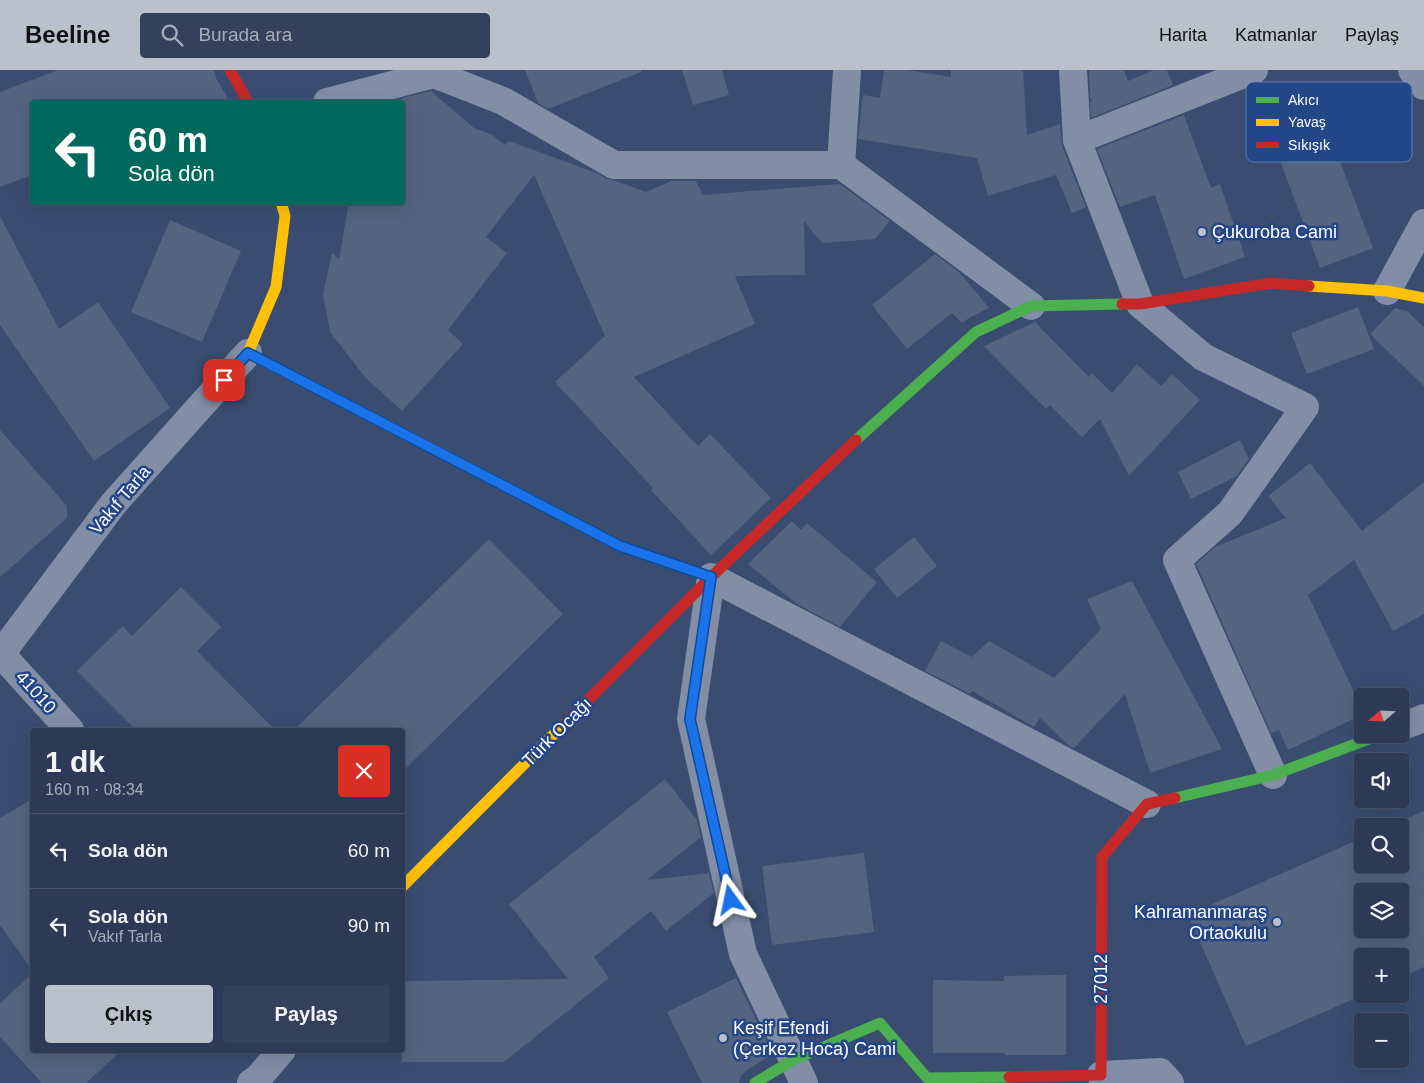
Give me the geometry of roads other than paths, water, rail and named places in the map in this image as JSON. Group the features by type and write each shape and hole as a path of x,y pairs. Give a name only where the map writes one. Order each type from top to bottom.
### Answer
{"street":[{"path":"230,70 247,100"},
{"path":"841,165 847,70"},
{"path":"1073,70 1076,140 1140,304 1203,357 1305,407 1230,513 1177,560 1273,775"},
{"path":"1076,140 1254,70"},
{"path":"1412,70 1424,86"},
{"path":"335,100 434,74 503,101 614,165 841,165 1031,306 1140,304 1272,283 1387,291 1424,298"},
{"path":"282,205 284,216 276,287 248,353 620,546 711,577 1147,804 1273,775 1358,743"},
{"path":"1387,291 1424,223"},
{"name":"Türk Ocağı","path":"405,884 711,577 826,467 976,332 1031,306"},
{"name":"Vakıf Tarla","path":"0,655 114,503 248,353"},
{"path":"711,577 690,719 743,954 798,1071"},
{"name":"41010","path":"0,655 68,728"},
{"path":"1409,724 1424,718"},
{"name":"27012","path":"1101,1075 1102,857 1147,804"},
{"path":"755,1083 798,1071 880,1023 927,1078 1160,1072 1170,1083"},
{"path":"256,1081 279,1053"}],"place":[{"name":"Çukuroba Cami","path":"1202,232"},
{"name":"Kahramanmaraş Ortaokulu","path":"1277,922"},
{"name":"Keşif Efendi (Çerkez Hoca) Cami","path":"723,1038"}]}
